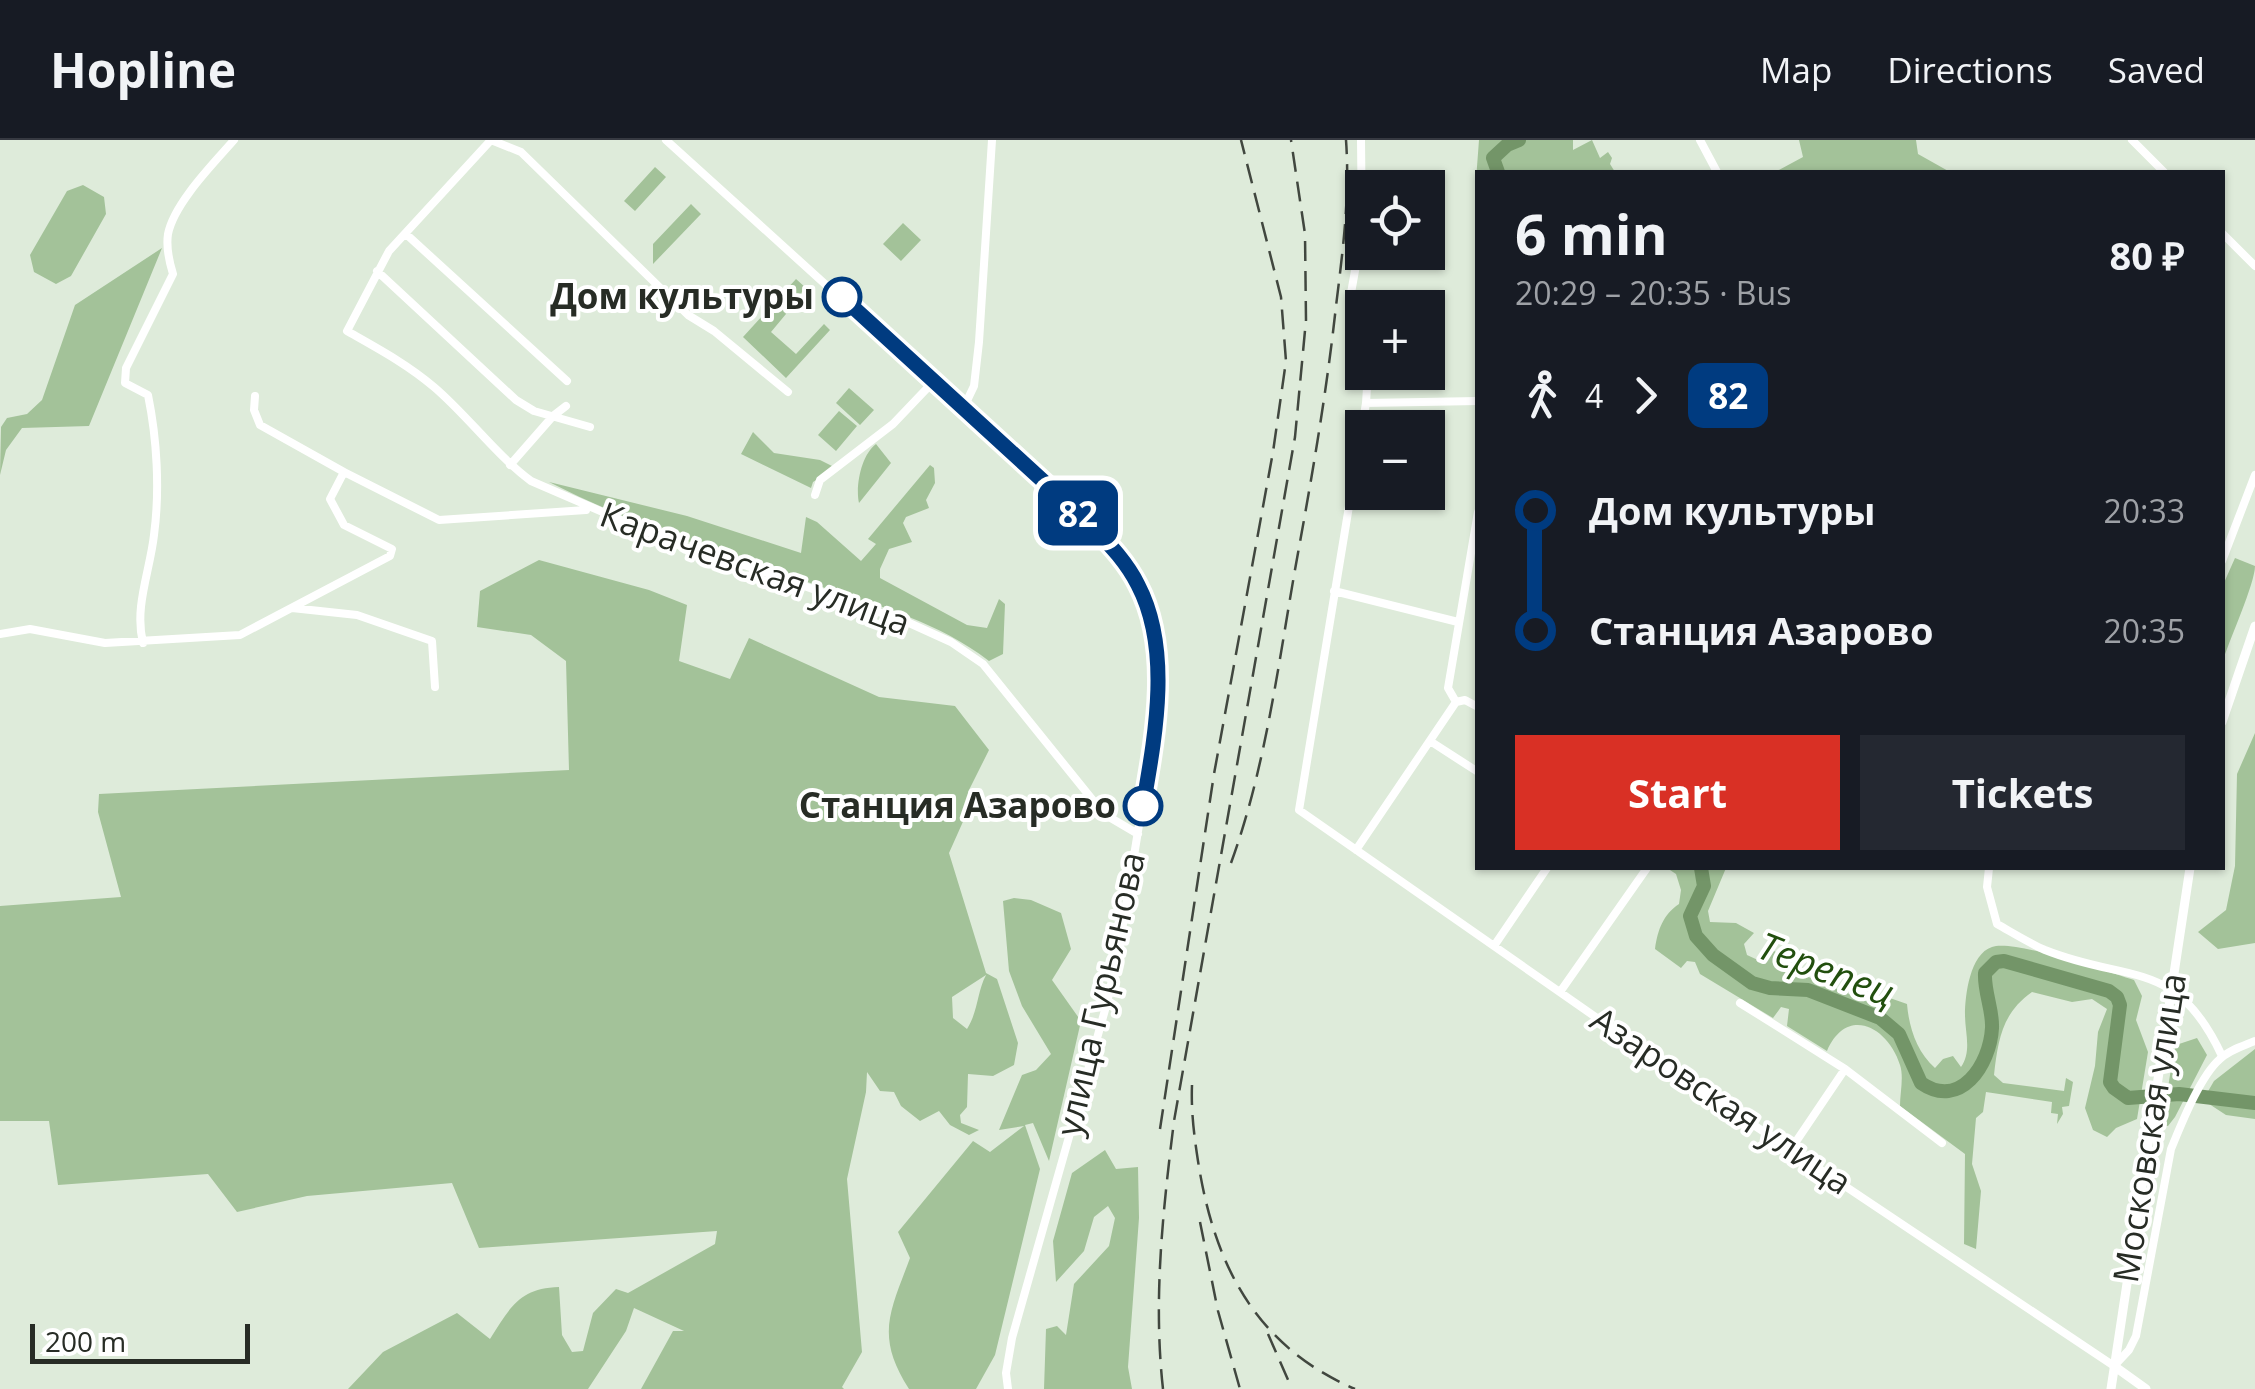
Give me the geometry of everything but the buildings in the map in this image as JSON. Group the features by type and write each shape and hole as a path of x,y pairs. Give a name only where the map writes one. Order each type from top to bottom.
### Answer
{"main road":[{"path":"2225,714 2255,626"},
{"name":"Московская улица","path":"2111,1389 2190,870"},
{"name":"Азаровская улица","path":"2114,1366 2146,1389"}],"street":[{"path":"144,643 140,606 154,542 155,463 148,395 126,383 126,368 173,274 168,230 189,194 234,140"},
{"path":"590,427 516,400 377,271 388,251 491,140 521,152 688,315 788,392"},
{"name":"улица Гурьянова","path":"666,140 1090,524 1116,551 1148,609 1159,696 1138,834 1110,989 1012,1338 1006,1373 1008,1389"},
{"path":"964,407 974,386 980,342 992,140"},
{"path":"1351,290 1362,232 1361,140"},
{"path":"1700,140 1717,170"},
{"path":"2132,140 2162,170"},
{"path":"406,234 567,381"},
{"path":"2225,236 2255,266"},
{"name":"Карачевская улица","path":"377,271 347,331 394,357 437,390 530,481 695,552 908,622 950,642 983,664 1104,814 1138,834"},
{"path":"814,496 820,480 894,424 934,381"},
{"path":"1367,390 1334,590 1458,622"},
{"path":"255,396 254,410 260,426 439,520 590,510"},
{"path":"1366,403 1475,401"},
{"path":"510,465 566,406"},
{"path":"0,634 30,629 105,643 240,636 390,556 392,549 344,525 330,499 344,472"},
{"path":"2225,552 2255,476"},
{"path":"1456,702 1448,688 1475,528"},
{"name":"Азаровская улица","path":"1334,590 1298,810 1791,1150 2114,1366"},
{"path":"288,608 358,615 432,641 435,686"},
{"path":"2225,696 2234,689"},
{"path":"1356,850 1456,702 1465,700 1475,705"},
{"path":"1430,741 1475,770"},
{"path":"1494,946 1546,870"},
{"path":"1560,992 1646,870"},
{"path":"1990,870 1987,887 1997,924 2046,950 2171,987 2205,1020 2222,1056"},
{"path":"1740,1003 1845,1069 1942,1143"},
{"path":"2114,1366 2136,1336 2171,1150 2212,1066 2222,1056 2255,1042"},
{"path":"1791,1150 1845,1069"}],"green space":[{"path":"1479,140 1573,140 1573,150 1592,140 1600,158 1608,152 1614,170 1477,170"},
{"path":"1799,140 1916,140 1918,154 1946,170 1779,170 1803,157"},
{"path":"655,167 666,177 635,211 624,201"},
{"path":"83,185 104,197 106,214 71,276 56,284 34,272 30,255 67,191"},
{"path":"691,204 701,214 653,264 653,244"},
{"path":"903,223 921,240 901,261 883,244"},
{"path":"162,248 89,426 22,428 6,450 0,475 1,427 7,418 27,414 42,400 75,305"},
{"path":"796,279 806,288 771,332 796,354 824,324 830,330 786,378 743,337"},
{"path":"849,388 874,410 860,425 836,403"},
{"path":"839,411 857,426 836,451 818,435"},
{"path":"753,432 774,453 820,460 836,468 813,482 811,488 741,454"},
{"path":"876,444 891,463 859,503 861,470"},
{"path":"930,465 934,468 935,483 926,500 929,508 906,517 903,523 912,542 889,549 880,578 967,625 987,628 999,599 1005,604 1003,654 989,661 950,636 909,617 683,539 549,482 687,516 801,553 806,517 861,561 876,544 868,539"},
{"path":"2235,558 2255,566 2225,655 2225,580"},
{"path":"539,560 649,590 687,605 679,661 730,679 749,638 879,697 955,706 989,750 968,792 970,806 949,853 986,973 997,979 1018,1043 1014,1065 993,1076 968,1074 967,1107 960,1115 961,1123 979,1130 969,1135 950,1125 939,1111 920,1121 901,1106 894,1092 880,1091 867,1072 847,1179 862,1352 844,1389 641,1389 673,1331 684,1331 634,1308 626,1331 588,1389 348,1389 383,1352 457,1313 490,1339 517,1302 545,1288 559,1287 562,1335 572,1352 583,1351 593,1313 616,1289 628,1293 715,1244 717,1231 479,1248 452,1183 307,1196 237,1212 208,1174 58,1185 49,1121 0,1121 0,906 121,897 98,812 99,794 569,770 566,661 531,635 477,627 480,591","holes":["986,975 973,1016 967,1029 953,1018 952,997"]},
{"path":"2255,733 2255,943 2218,949 2198,932 2226,910 2235,866 2237,774"},
{"path":"1670,870 1725,870 1708,911 1710,922 1736,923 1754,933 1744,944 1747,955 1760,961 1766,947 1778,953 1782,966 1881,1007 1887,997 1907,1004 1915,1039 1935,1068 1943,1059 1953,1056 1961,1067 1964,1061 1970,976 1978,958 1992,947 2039,952 2134,980 2142,996 2136,1020 2148,1052 2137,1119 2116,1128 2107,1137 2093,1130 2085,1108 2098,1032 2107,1009 2092,999 2072,1002 2032,992 2014,1009 2003,1028 1994,1075 2003,1083 2064,1091 2066,1078 2073,1082 2069,1106 2062,1107 2057,1124 2058,1114 2051,1113 2052,1102 1986,1092 1983,1112 1976,1118 1972,1164 1981,1191 1976,1249 1964,1244 1965,1154 1900,1106 1901,1070 1886,1040 1866,1026 1856,1025 1845,1028 1827,1051 1787,1026 1789,1009 1781,1007 1773,1018 1700,974 1695,962 1687,961 1681,968 1655,949 1662,923 1679,904 1681,890 1676,874"},
{"path":"1031,900 1061,913 1071,949 1052,980 1081,1021 1049,1161 1033,1123 1025,1125 1040,1169 995,1355 976,1389 909,1389 898,1370 889,1338 892,1309 910,1258 898,1232 973,1141 990,1152 1024,1126 999,1130 1022,1075 1036,1070 1051,1054 1022,1006 1009,971 1003,901"},
{"path":"2197,1038 2207,1055 2175,1117 2168,1126 2162,1125 2174,1050 2179,1044"},
{"path":"2255,1049 2255,1119 2226,1115 2203,1100 2214,1081"},
{"path":"1105,1150 1116,1169 1138,1167 1139,1218 1128,1367 1132,1389 1044,1389 1046,1329 1057,1326 1066,1335 1074,1284 1109,1246 1115,1218 1108,1206 1094,1217 1084,1251 1056,1282 1053,1241 1072,1173"}],"waterway":[{"name":"Терепец","path":"1497,170 1493,158 1519,140"},
{"name":"Терепец","path":"1701,870 1704,886 1690,916 1696,936 1713,955 1752,983 1808,990 1880,1018 1899,1034 1921,1083 1935,1090 1960,1087 1986,1056 1992,1028 1985,973 1996,962 2004,961 2109,991 2117,997 2120,1005 2110,1082 2128,1098 2179,1094 2255,1103"}],"railway":[{"path":"1160,1129 1214,774 1286,361 1281,297 1241,140"},
{"path":"1163,1389 1159,1288 1174,1121 1295,437 1306,320 1305,234 1291,140"},
{"path":"1231,863 1263,749 1319,430 1343,243 1346,140"},
{"path":"1192,1085 1194,1132 1205,1199 1228,1267 1245,1298 1291,1350 1355,1389"},
{"path":"1200,1222 1218,1311 1240,1389"},
{"path":"1268,1334 1292,1389"}],"bus line":[{"name":"82","path":"842,297 1090,524 1116,551 1138,585 1148,609 1159,696 1143,806"}],"place":[{"name":"Дом культуры","path":"842,297"},
{"name":"Станция Азарово","path":"1143,806"}]}
